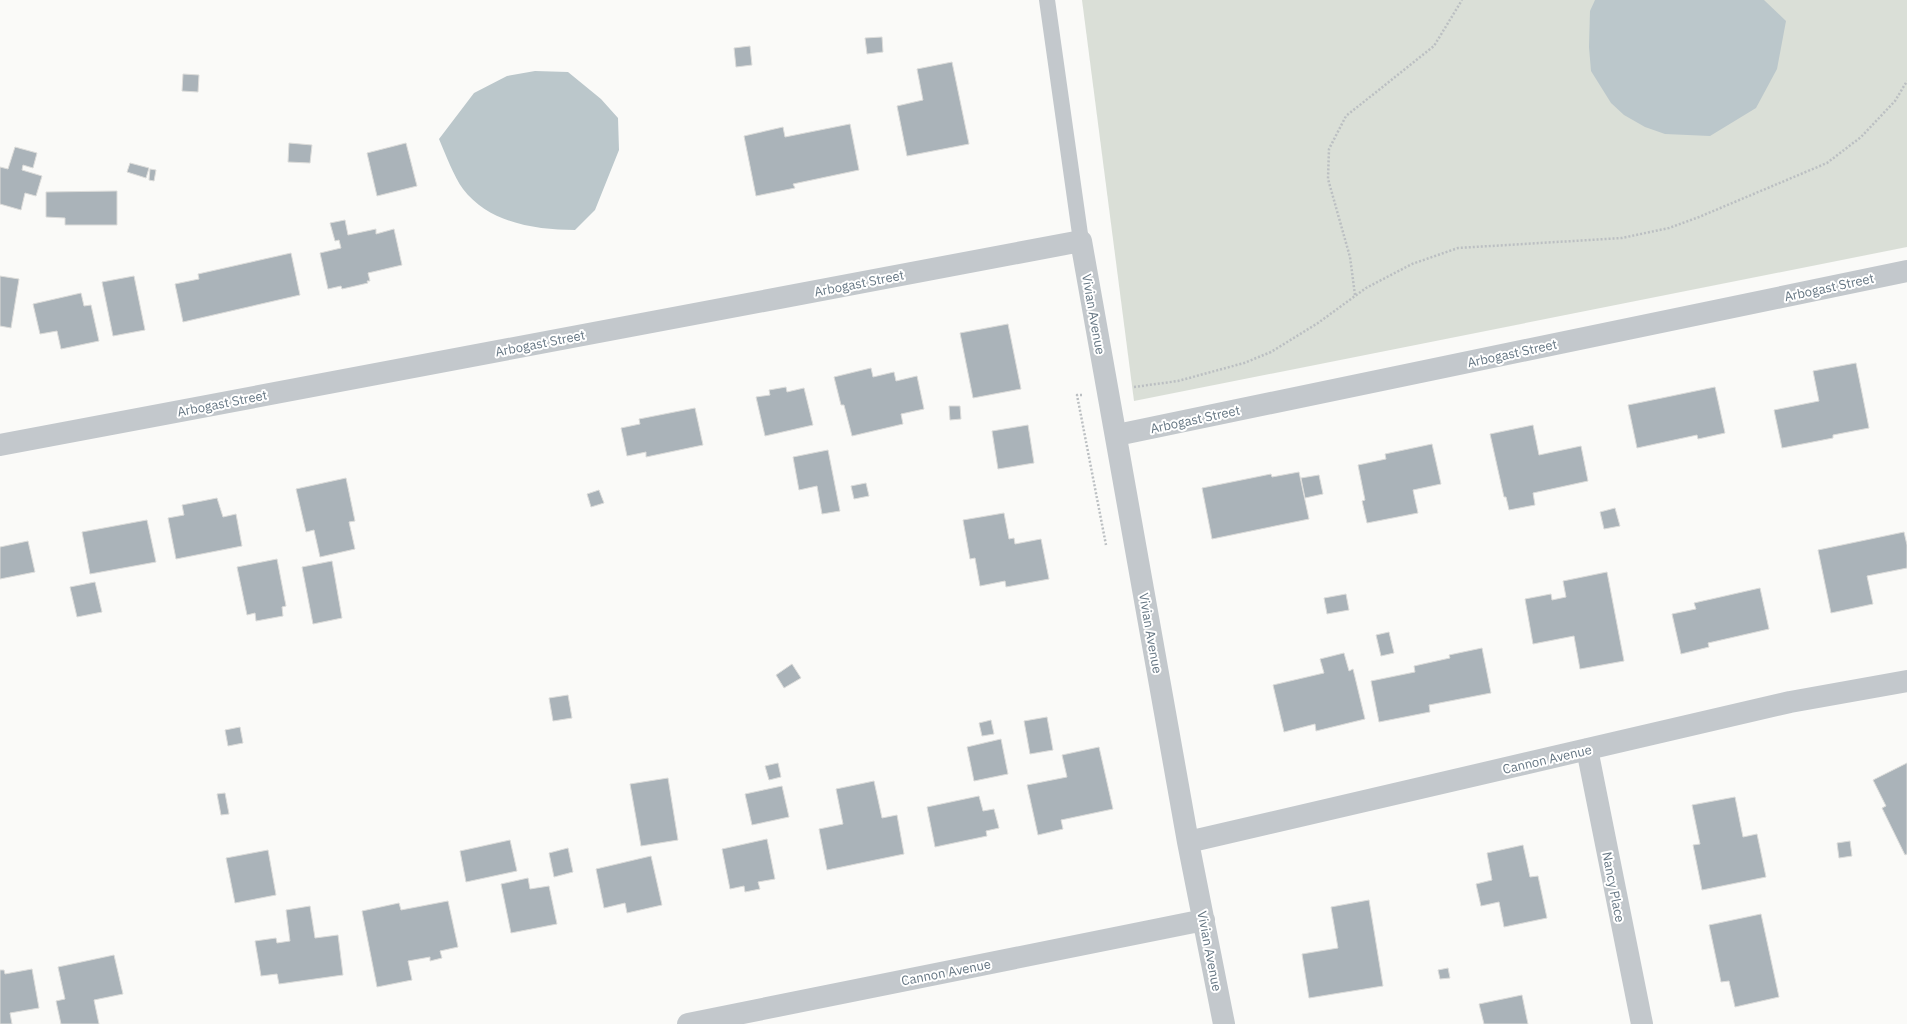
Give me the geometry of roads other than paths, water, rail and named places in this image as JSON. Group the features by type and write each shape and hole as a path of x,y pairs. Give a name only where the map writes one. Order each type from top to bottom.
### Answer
{"street":[{"name":"Vivian Avenue","path":"1081,241 1188,842 1224,1024"},
{"name":"Arbogast Street","path":"0,445 1081,241"},
{"name":"Arbogast Street","path":"1116,435 1907,271"},
{"name":"Cannon Avenue","path":"1188,842 1790,702 1907,681"},
{"name":"Nancy Place","path":"1587,749 1642,1024"},
{"name":"Cannon Avenue","path":"688,1024 1204,920"}],"lane":[{"path":"1047,0 1081,241"}]}
